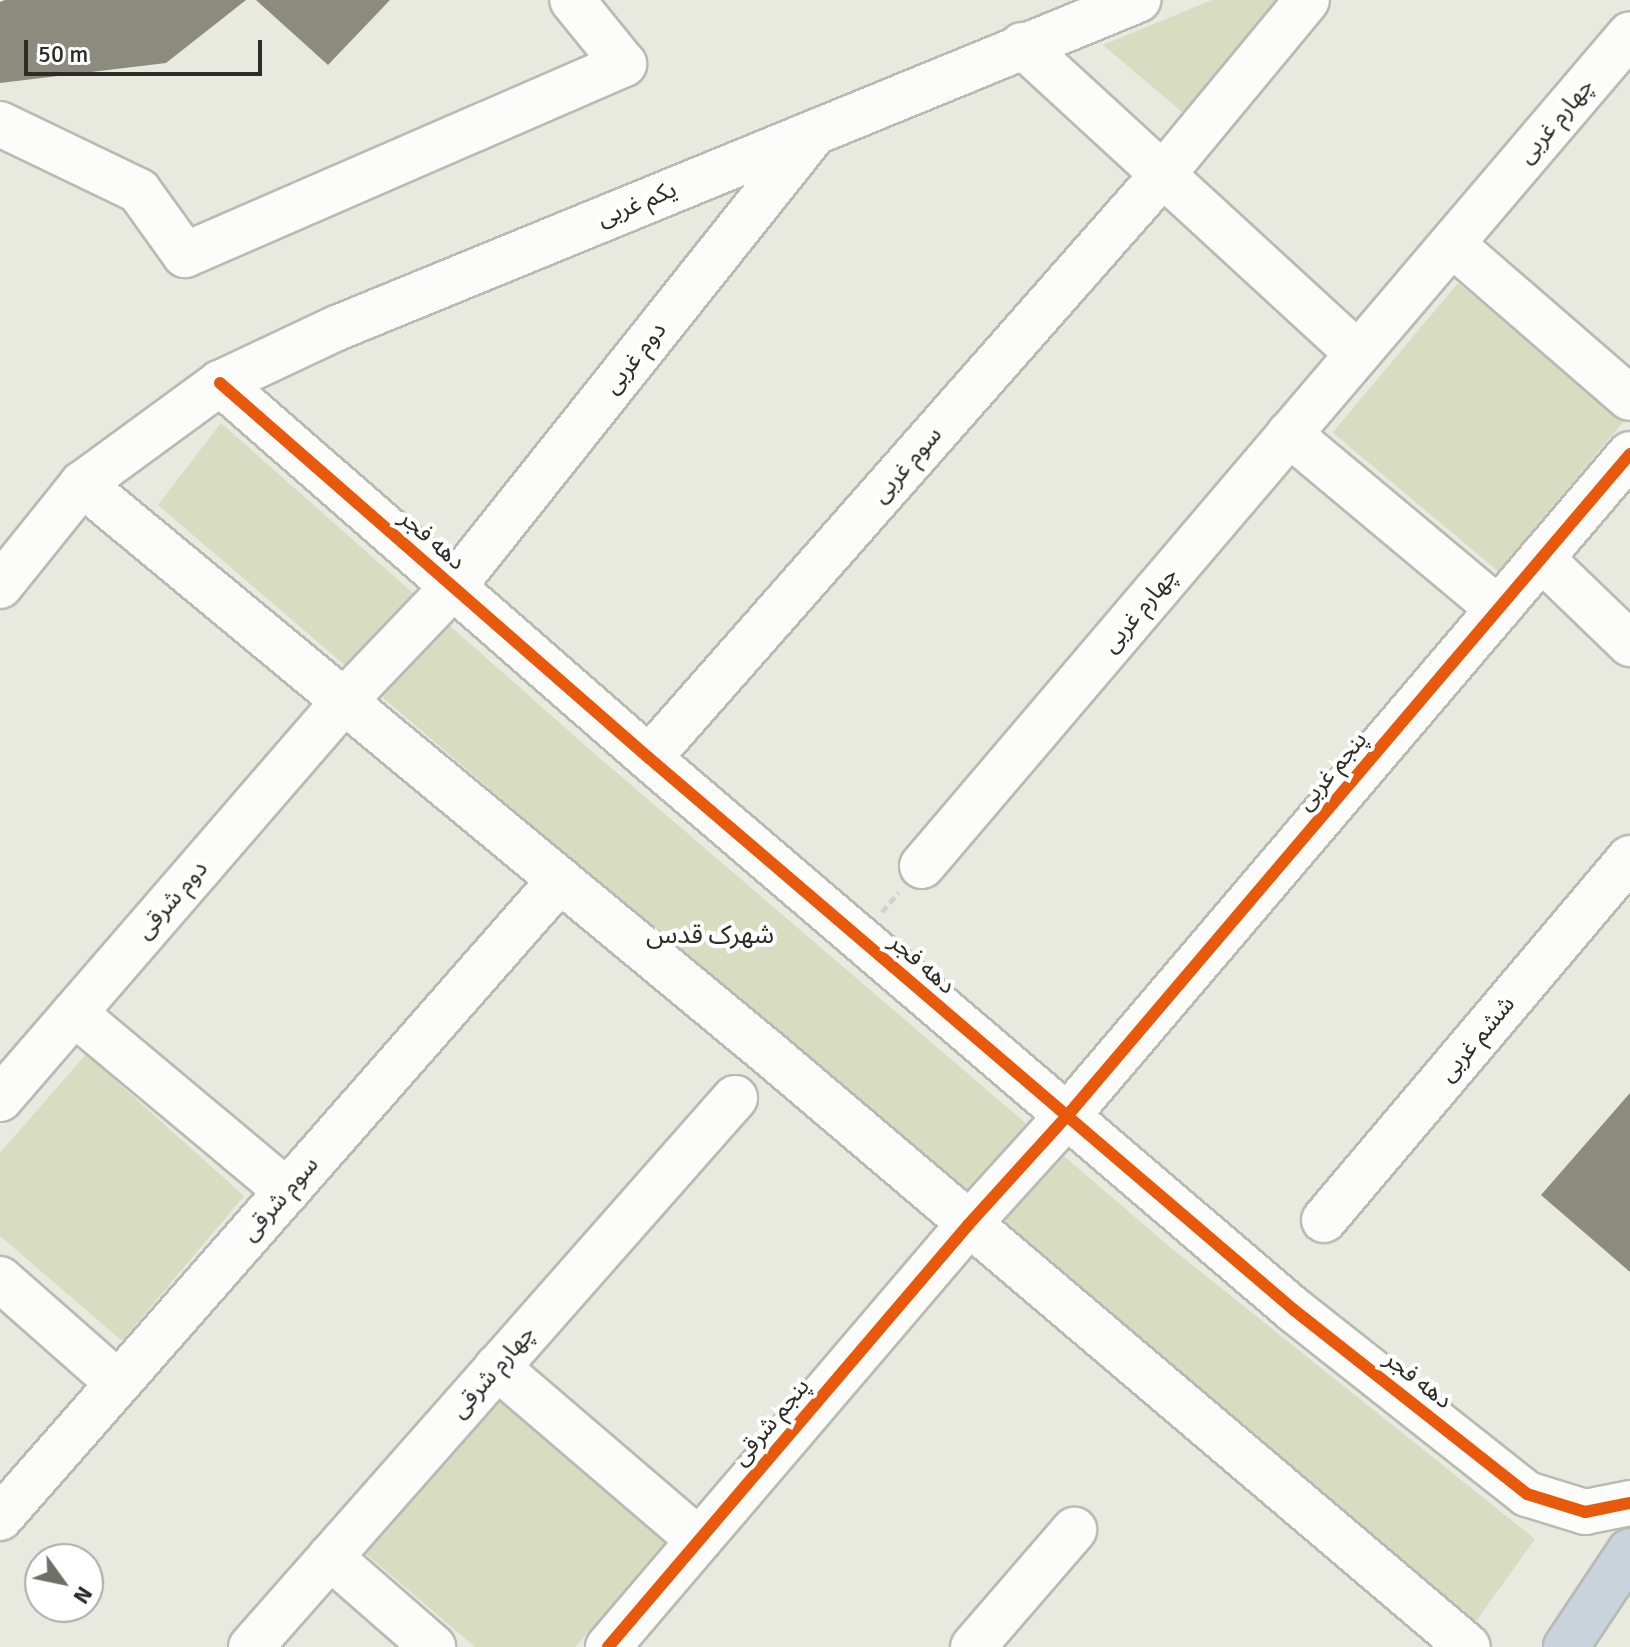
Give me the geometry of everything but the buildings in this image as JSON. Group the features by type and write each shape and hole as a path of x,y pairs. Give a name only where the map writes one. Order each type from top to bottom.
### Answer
{"highway":[{"path":"1566,1647 1630,1551"}],"street":[{"path":"0,124 139,191 185,255 624,64 572,0"},
{"name":"یکم غربی","path":"0,586 82,484 220,383 337,328 1138,0"},
{"name":"سوم غربی","path":"649,758 1164,173 1307,0"},
{"name":"چهارم غربی","path":"922,866 1630,34"},
{"path":"1022,45 1358,354"},
{"name":"دوم غربی","path":"344,701 453,587 817,130"},
{"path":"1452,244 1630,398"},
{"name":"دهه فجر","path":"220,383 649,758 1294,1310 1527,1494 1585,1512 1630,1503"},
{"path":"1289,434 1498,609"},
{"name":"پنجم غربی","path":"968,1225 1067,1116 1630,454"},
{"path":"82,484 560,880 968,1225 1429,1632 1468,1647"},
{"path":"1541,558 1630,644"},
{"name":"دوم شرقی","path":"0,1099 344,701"},
{"name":"ششم غربی","path":"1324,1220 1630,858"},
{"name":"سوم شرقی","path":"0,1518 560,880"},
{"path":"74,1013 287,1191"},
{"name":"چهارم شرقی","path":"251,1647 735,1098"},
{"name":"پنجم شرقی","path":"620,1643 699,1540 968,1225"},
{"path":"0,1279 118,1383"},
{"path":"497,1367 699,1540"},
{"path":"973,1647 1074,1530"},
{"path":"330,1557 433,1647"}],"green space":[{"path":"1212,0 1276,0 1183,113 1103,45"},
{"path":"1458,283 1623,422 1498,571 1333,432"},
{"path":"221,423 588,748 1171,1248 1535,1539 1476,1621 940,1175 158,505"},
{"path":"86,1054 244,1196 122,1341 0,1236 0,1153"},
{"path":"495,1386 671,1538 575,1647 475,1647 352,1542"}],"cycle path":[{"path":"220,383 649,758 1294,1310 1527,1494 1585,1512 1630,1503"},
{"path":"608,1647 968,1225 1067,1116 1630,454"}],"district":[{"name":"شهرک قدس","path":"710,936"}]}
